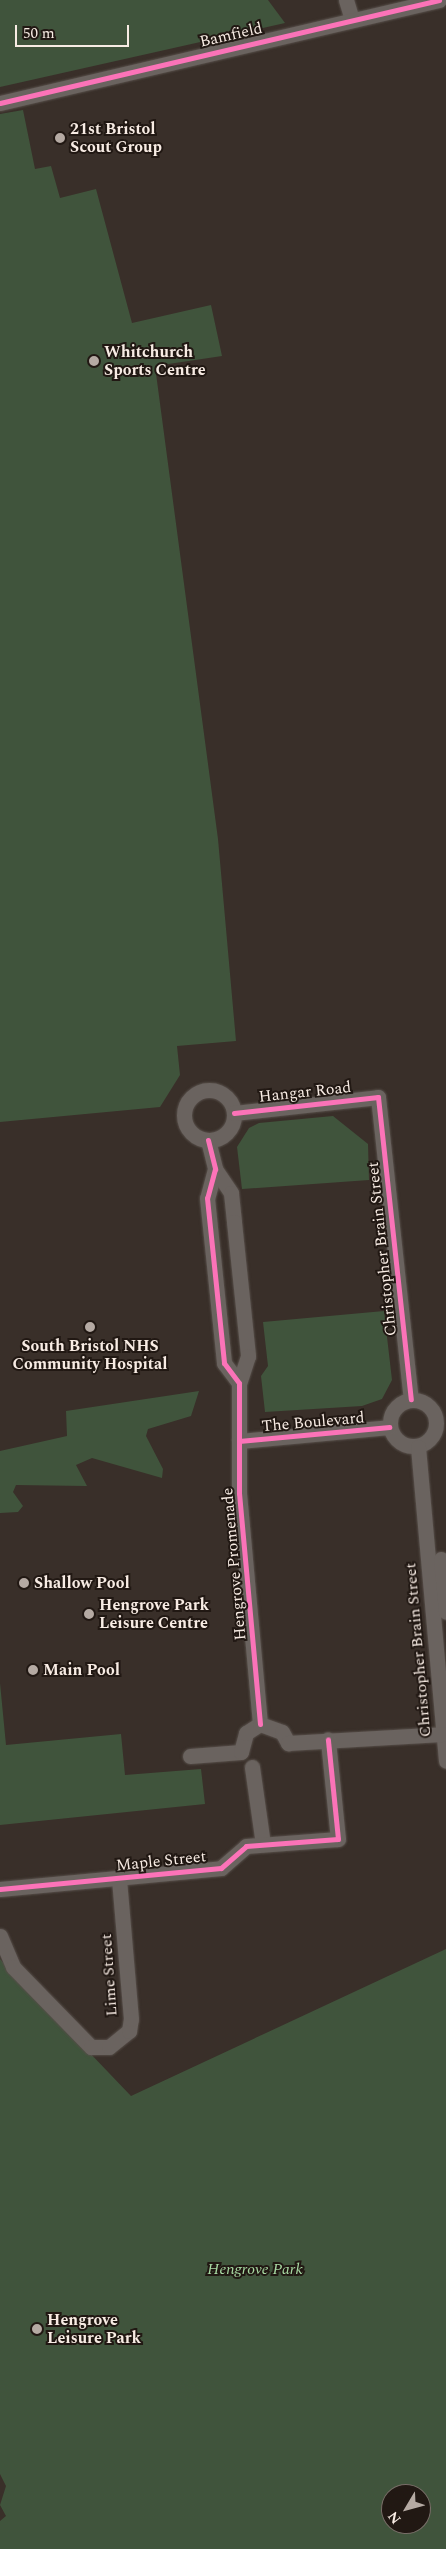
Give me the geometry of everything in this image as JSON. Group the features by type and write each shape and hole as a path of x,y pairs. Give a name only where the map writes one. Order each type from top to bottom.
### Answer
{"street":[{"path":"346,0 352,20"},
{"name":"Bamfield","path":"0,103 439,0"},
{"path":"206,1082 226,1097 234,1113 228,1131 208,1140 194,1136 184,1116 192,1096 206,1082"},
{"name":"Hangar Road","path":"234,1113 378,1097"},
{"name":"Christopher Brain Street","path":"378,1097 411,1399"},
{"name":"Hengrove Promenade","path":"208,1140 215,1169 231,1193 248,1356 239,1383 239,1493 260,1724"},
{"name":"Hengrove Promenade","path":"215,1169 207,1198 224,1363 239,1383"},
{"path":"411,1399 432,1409 442,1422 429,1441 418,1447"},
{"name":"The Boulevard","path":"411,1399 391,1414 389,1427 395,1439 418,1447"},
{"name":"The Boulevard","path":"239,1442 389,1427"},
{"name":"Christopher Brain Street","path":"418,1447 438,1560 442,1734 446,1760"},
{"path":"438,1560 446,1612"},
{"path":"190,1756 241,1752 246,1734 260,1724 282,1732 288,1743 442,1734"},
{"name":"Maple Street","path":"0,1889 221,1868 246,1846 338,1839 328,1740"},
{"path":"252,1767 263,1844"},
{"name":"Lime Street","path":"0,1936 13,1967 91,2046 109,2047 129,2031 130,2018 119,1878"}],"green space":[{"path":"0,0 268,0 285,23 0,87"},
{"path":"23,110 35,169 51,166 60,198 96,189 132,323 211,305 222,356 155,366 218,839 236,1041 177,1046 180,1075 160,1107 0,1122 0,114"},
{"path":"333,1116 368,1144 369,1180 242,1189 237,1147 249,1128 259,1123"},
{"path":"384,1311 392,1380 382,1399 362,1406 265,1412 261,1376 268,1366 263,1322"},
{"path":"199,1391 191,1416 148,1429 146,1436 163,1469 162,1478 92,1458 76,1465 87,1486 16,1485 13,1492 23,1506 18,1512 0,1513 0,1451 67,1436 66,1411"},
{"path":"0,1683 6,1745 121,1734 125,1775 201,1769 205,1804 0,1825"},
{"name":"Hengrove Park","path":"446,1949 446,2549 0,2549 0,2521 6,2516 0,2505 6,2486 0,2474 0,1959 131,2096"}],"cycle path":[{"path":"0,103 439,0"},
{"path":"234,1113 378,1097 411,1399"},
{"path":"208,1140 215,1169 207,1198 224,1363 239,1383 239,1493 260,1724"},
{"path":"239,1441 389,1427"},
{"path":"0,1889 221,1868 246,1846 338,1839 328,1740"}],"place":[{"name":"21st Bristol Scout Group","path":"60,138"},
{"name":"Whitchurch Sports Centre","path":"94,361"},
{"name":"South Bristol NHS Community Hospital","path":"90,1327"},
{"name":"Shallow Pool","path":"24,1583"},
{"name":"Hengrove Park Leisure Centre","path":"89,1614"},
{"name":"Main Pool","path":"33,1670"},
{"name":"Hengrove Leisure Park","path":"37,2329"}]}
